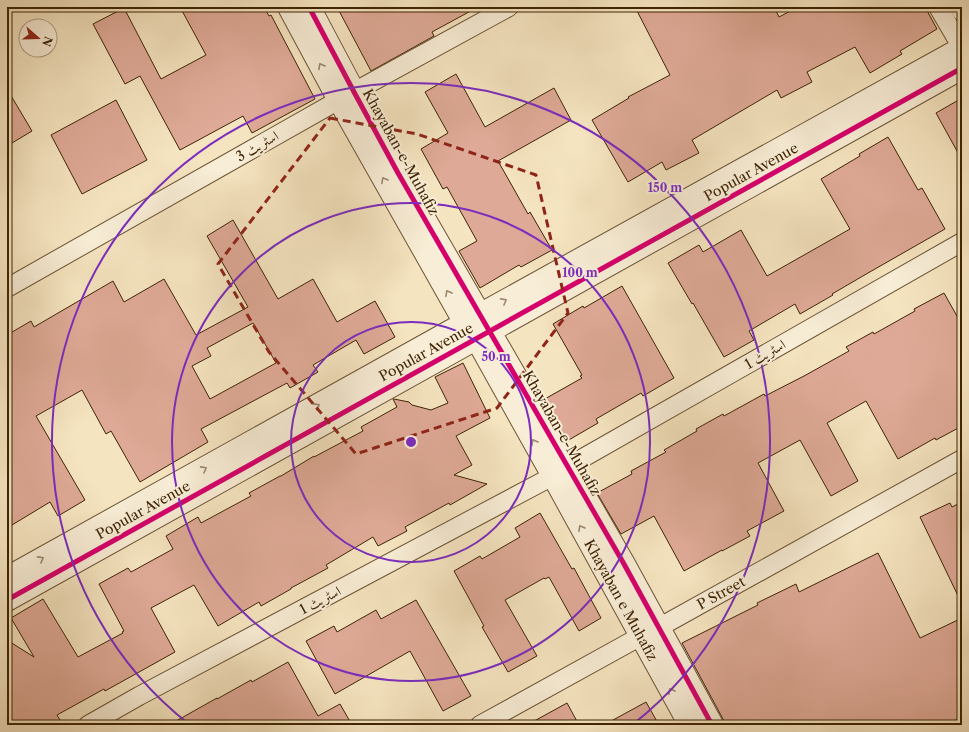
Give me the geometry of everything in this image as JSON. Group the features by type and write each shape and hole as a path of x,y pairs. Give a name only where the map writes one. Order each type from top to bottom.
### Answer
{"street":[{"name":"Khayaban-e-Muhafiz","path":"289,7 347,96 560,472 624,564 649,632 712,725"},
{"name":"Khayaban-e-Muhafiz","path":"309,7 347,96"},
{"name":"اسٹریٹ 3","path":"7,288 347,96 509,7"},
{"path":"938,7 962,48"},
{"path":"959,7 962,12"},
{"name":"Popular Avenue","path":"7,600 962,48"},
{"name":"Popular Avenue","path":"7,578 962,68"},
{"name":"اسٹریٹ 1","path":"88,725 139,696 560,472 962,242"},
{"name":"P Street","path":"482,724 962,459"},
{"name":"Khayaban e Muhafiz","path":"649,632 690,725"}],"highlighted area":[{"path":"330,118 417,134 536,175 568,313 497,408 356,454 269,352 218,264"}],"building":[{"path":"180,7 264,7 269,16 271,15 315,99 252,133 243,116 180,150 140,76 125,84 93,24 124,8 161,79 206,55"},
{"path":"337,7 478,7 432,32 434,36 371,71"},
{"path":"635,7 774,7 779,17 798,7 925,7 937,29 900,51 902,54 870,73 855,47 807,72 812,82 781,98 777,90 692,140 699,153 666,170 662,162 628,182 592,120 629,98 628,97 670,75"},
{"path":"456,74 485,127 554,88 571,120 498,161 528,214 530,212 552,250 521,267 519,265 480,288 459,251 477,241 447,187 443,189 421,149 448,133 425,92"},
{"path":"7,89 32,131 7,146"},
{"path":"962,98 962,160 936,113"},
{"path":"116,100 147,160 82,194 51,135"},
{"path":"888,137 918,190 922,188 945,229 800,314 795,304 749,331 754,340 724,357 668,263 699,245 703,252 741,230 767,276 850,229 821,179 860,156 859,154"},
{"path":"233,220 278,299 313,279 337,322 375,301 395,337 364,354 356,340 313,365 318,372 290,388 287,383 201,429 208,442 140,482 111,431 106,434 82,390 36,416 85,500 58,516 50,502 7,528 7,335 31,321 34,327 113,281 124,302 164,279 196,335 248,307 207,236","holes":["253,323 276,363 210,399 192,366 211,356 207,348"]},
{"path":"622,286 674,378 643,396 641,393 596,419 598,423 567,441 543,400 582,378 580,376 582,375 553,324 583,306 584,308"},
{"path":"944,293 962,325 962,426 936,440 935,438 898,459 866,401 827,423 858,481 831,496 800,440 758,463 784,511 747,531 750,536 684,571 654,516 621,534 597,493 632,474 631,471 666,452 664,450 697,431 696,429 723,414 724,416 764,394 765,396 804,376 849,351 846,347 873,332 874,334 915,311 914,309"},
{"path":"463,363 490,418 456,436 472,465 454,475 487,484 450,505 449,503 405,527 407,531 378,546 373,537 326,565 328,568 261,606 259,602 218,626 194,585 151,608 175,652 105,691 104,689 57,715 63,725 7,725 7,640 34,657 11,618 43,599 78,657 123,633 122,632 124,631 99,584 128,568 131,572 173,549 166,536 198,517 201,523 251,496 249,493 314,456 363,431 361,427 397,407 393,399 409,402 412,405 431,410 448,403 435,377"},
{"path":"962,502 962,604 920,517 950,503 952,507"},
{"path":"540,513 572,569 574,568 601,618 579,631 549,577 544,578 505,600 537,656 508,672 482,627 484,626 454,571 480,556 482,559 520,537 515,528"},
{"path":"878,553 920,638 962,618 962,717 946,725 724,725 723,719 682,643 796,584 799,592"},
{"path":"416,600 471,696 443,711 410,651 335,694 306,641 334,626 337,632 376,610 381,619"},
{"path":"288,662 318,716 340,704 352,725 169,725 251,680 252,682"},
{"path":"646,702 659,725 604,725"},
{"path":"567,703 579,725 527,725"}],"cycle path":[{"path":"309,7 398,173 624,564 712,725"},
{"path":"7,600 962,68"}]}
